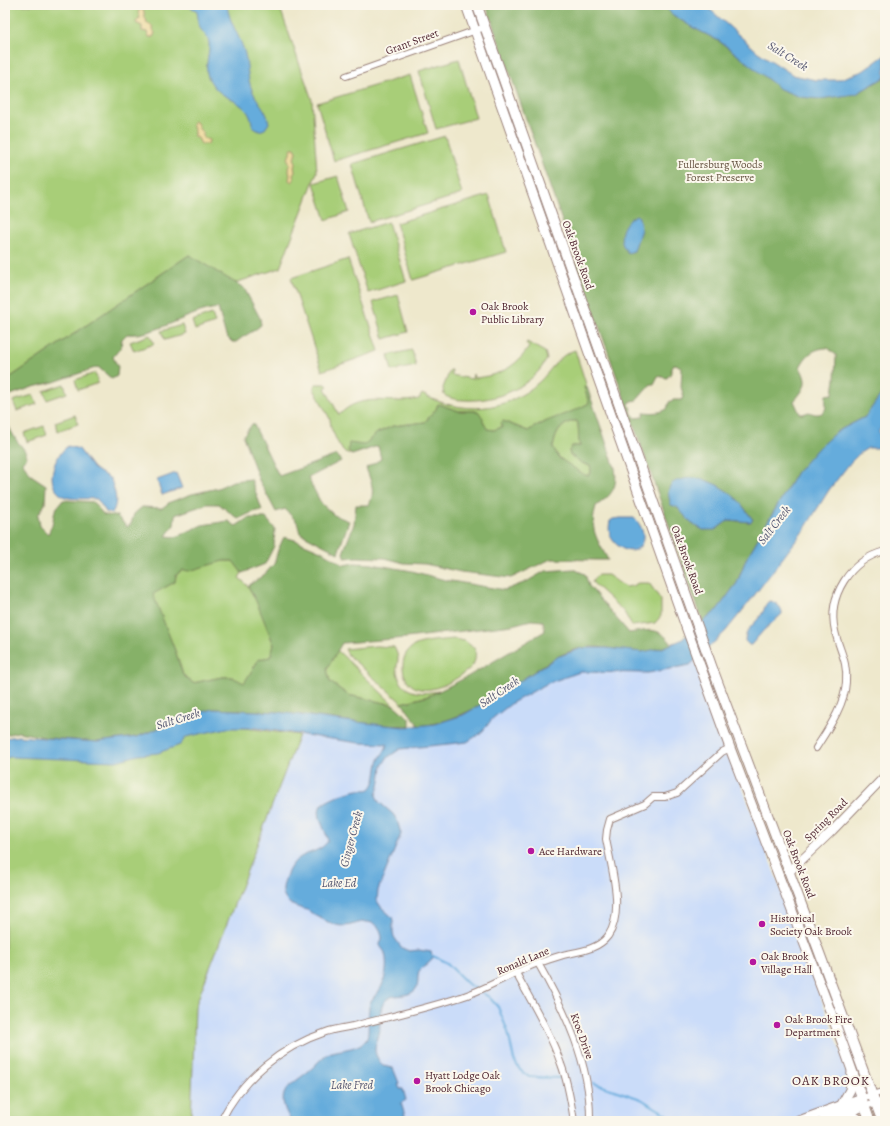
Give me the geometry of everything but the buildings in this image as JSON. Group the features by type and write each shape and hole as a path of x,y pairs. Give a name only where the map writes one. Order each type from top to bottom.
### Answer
{"main road":[{"name":"Oak Brook Road","path":"466,5 703,674 780,876 870,1121"},
{"name":"Oak Brook Road","path":"477,5 712,666 882,1121"},
{"path":"823,1121 841,1110 850,1090 852,1071"},
{"path":"799,1121 841,1110 863,1102"},
{"path":"841,1110 861,1121"}],"street":[{"name":"Grant Street","path":"346,76 485,27"},
{"path":"816,748 837,711 844,694 846,684 847,670 845,660 837,639 833,622 835,604 841,585 851,572 863,561 872,556 885,552"},
{"name":"Ronald Lane","path":"221,1121 227,1108 237,1094 270,1060 298,1044 326,1032 457,999 474,993 538,963 598,946 608,936 615,920 617,902 606,839 610,819 645,804 653,797 665,797 677,793 722,752 730,748"},
{"name":"Spring Road","path":"780,876 789,872 832,831 885,776"},
{"name":"Kroc Drive","path":"538,963 567,1021 580,1053 588,1089 590,1121"},
{"path":"516,973 551,1039 561,1064 574,1121"},
{"path":"863,1102 874,1099 885,1091"},
{"path":"874,1099 885,1101"}],"shaded area":[{"path":"693,655 858,1097 791,1121 191,1121 195,1007 299,735 308,732 401,742 502,706 544,682 585,667"}],"green space":[{"path":"5,5 279,5 312,100 317,172 280,268 235,283 189,255 5,381"},
{"name":"Fullersburg Woods Forest Preserve","path":"486,5 663,5 673,15 719,41 756,69 856,94 885,77 885,389 865,417 836,432 797,472 746,559 737,583 717,610 703,622","holes":["824,348 828,348 836,355 833,394 826,395 826,407 822,413 816,414 809,412 800,414 794,401 803,390 805,383 804,375 800,367 809,354","676,364 682,368 681,387 684,397 682,400 673,400 669,402 667,409 662,411 654,413 645,412 642,417 636,418 633,416 629,404 631,401 637,400 651,384 654,384 658,376 667,378","717,485 739,501 753,520 750,522 729,520 720,526 691,523 677,507"]},
{"path":"459,59 476,118 436,129 419,71"},
{"path":"410,75 428,133 334,161 317,103"},
{"path":"445,136 462,194 369,222 352,164"},
{"path":"338,176 349,212 326,220 314,183"},
{"path":"489,195 506,252 413,280 396,223"},
{"path":"388,222 406,281 368,293 349,234"},
{"path":"189,255 244,288 260,318 261,325 236,342 232,342 226,336 218,308 207,310 149,332 127,334 122,339 121,347 113,357 118,367 117,376 112,379 98,367 5,397 5,381"},
{"path":"348,259 379,351 322,371 291,278"},
{"path":"398,295 408,332 384,339 373,302"},
{"path":"212,314 215,323 195,330 192,321"},
{"path":"182,325 185,334 165,340 161,331"},
{"path":"150,335 154,344 134,351 130,342"},
{"path":"527,342 545,352 547,359 532,378 523,385 501,395 477,400 462,400 444,395 443,388 450,370 452,370 451,375 472,379 473,374 474,378 499,373 512,365 524,354 529,347 526,343"},
{"path":"412,350 416,366 392,371 388,355"},
{"path":"575,350 587,387 584,387 589,403 576,411 537,425 528,431 503,421 502,427 494,430 486,429 478,411 459,411 438,404 436,409 425,422 393,426 377,433 364,445 348,450 352,455 343,451 338,443 331,428 330,419 314,389 316,384 326,384 328,386 325,388 339,415 348,407 357,403 377,400 408,401 419,399 422,394 437,401 452,405 467,408 482,408 512,400 526,392 539,382 559,359"},
{"path":"95,373 98,383 78,390 75,380"},
{"path":"64,384 67,393 47,400 44,391"},
{"path":"584,387 587,387 615,468 616,475 613,490 596,506 593,522 595,534 608,560 551,559 511,578 461,572 425,564 404,563 385,558 345,558 343,553 354,524 356,505 369,505 371,500 372,486 366,468 381,459 378,446 352,455 348,450 349,443 364,445 377,433 393,426 425,422 436,409 438,404 459,411 478,411 483,418 487,429 494,430 502,427 501,423 503,421 528,431 589,403","holes":["572,421 577,421 580,446 572,446 569,451 570,455 582,463 590,466 591,471 589,475 585,475 559,458 553,448 556,435 561,428"]},
{"path":"33,395 37,404 17,411 13,401"},
{"path":"5,414 12,432 26,454 27,457 22,462 31,475 46,485 45,504 38,515 40,526 48,534 52,525 55,510 63,500 93,502 104,515 117,516 127,527 131,524 134,514 142,507 162,508 170,502 192,494 218,488 233,481 251,479 262,510 253,512 238,519 219,504 207,504 175,515 174,525 166,536 176,537 202,525 228,521 236,526 248,518 266,518 275,529 274,546 265,564 242,573 233,561 223,561 189,571 183,570 176,575 175,582 153,594 183,675 193,683 222,677 232,677 244,683 259,659 270,657 274,645 256,601 248,586 265,574 274,564 284,537 321,551 344,565 354,563 372,564 412,571 445,580 505,590 526,582 545,571 573,569 585,574 589,586 629,633 648,630 658,632 667,638 672,644 657,650 646,652 597,647 574,650 551,660 499,695 474,709 447,720 419,726 402,703 429,696 467,677 545,631 543,621 531,620 512,625 406,638 342,643 327,669 330,682 348,695 394,705 410,719 410,726 379,725 278,712 214,709 186,717 137,737 97,742 49,738 18,732 5,735"},
{"path":"75,415 78,424 58,431 55,422"},
{"path":"572,421 577,421 580,446 572,446 569,451 570,455 582,463 590,466 591,471 589,475 585,476 567,464 559,457 553,448 558,432 561,428"},
{"path":"253,423 279,476 337,455 341,461 308,478 321,503 334,515 349,521 338,553 300,533 297,522 285,509 276,512 259,480 243,436"},
{"path":"44,426 47,435 27,442 24,433"},
{"path":"223,561 234,561 242,573 239,578 256,599 274,646 270,657 259,659 244,684 232,677 222,677 193,683 183,675 176,653 152,594 175,582 176,575 183,570"},
{"path":"599,575 608,575 625,587 638,583 649,583 661,600 661,616 655,623 632,626 624,612 592,582 595,577"},
{"path":"454,639 465,641 475,649 475,659 471,668 451,681 435,688 425,690 420,689 408,682 403,669 403,663 409,650 422,643"},
{"path":"376,646 394,647 398,658 397,672 399,680 407,689 425,693 439,691 428,696 402,703 348,655 345,649"},
{"path":"337,650 394,705 348,695 330,682 327,669"},
{"path":"229,726 299,735 195,1007 191,1121 5,1121 5,755 189,734"}],"sand":[{"path":"141,9 144,11 144,16 147,23 153,27 155,33 153,37 149,37 147,32 142,31 142,26 136,23 140,18 138,12"},
{"path":"195,121 199,129 203,132 203,138 209,140 208,144 201,144 198,138 194,137 194,129 192,125"},
{"path":"292,148 295,148 297,152 294,158 296,163 294,166 294,180 292,182 289,180 290,175 288,167 290,165 288,159"}],"water":[{"path":"186,5 227,5 230,18 245,54 249,81 252,90 268,118 269,123 265,129 259,131 254,128 247,111 235,101 221,93 212,84 207,73 209,43 207,36 200,28 196,10"},
{"path":"663,5 705,5 758,52 793,75 816,80 837,80 863,71 885,55 885,77 856,94 820,99 800,97 780,89 719,41 673,15"},
{"path":"636,215 639,217 641,229 634,251 628,253 622,243 622,232 627,222"},
{"path":"885,389 885,421 879,431 881,442 878,448 868,448 860,453 850,463 829,490 804,530 747,605 725,632 690,665 648,673 580,672 548,683 512,703 493,718 481,733 467,742 400,749 387,758 382,766 380,782 376,795 379,802 393,814 397,820 401,834 378,890 377,901 392,917 394,937 402,948 409,951 419,950 431,952 433,958 419,971 416,989 413,992 388,998 383,1004 381,1008 379,1034 375,1047 375,1051 380,1062 383,1066 393,1068 400,1089 403,1089 406,1100 401,1103 406,1119 410,1119 410,1121 291,1121 283,1102 286,1090 326,1055 332,1052 355,1047 366,1040 368,1034 370,1003 379,991 385,977 386,958 385,952 380,945 382,939 380,929 377,925 368,922 360,922 346,926 331,923 314,915 308,910 290,904 284,897 283,890 287,874 296,860 324,846 328,841 319,814 321,805 349,792 370,789 375,780 379,760 387,744 359,743 257,728 227,728 186,737 180,745 158,753 139,755 116,761 10,757 5,759 5,738 18,736 97,742 137,737 186,717 213,709 278,712 405,727 435,724 463,715 557,657 582,648 606,648 642,652 662,648 681,640 717,610 737,583 746,559 797,472 817,449 836,432 865,417"},
{"path":"68,446 79,449 93,468 111,479 116,500 112,514 106,512 97,499 66,497 57,491 53,485 52,478 55,463 58,456"},
{"path":"176,473 182,488 162,495 157,480"},
{"path":"691,478 703,479 730,493 739,501 753,520 750,522 729,520 715,530 703,530 691,523 677,507 671,505 668,492 671,484 674,482"},
{"path":"620,518 634,518 640,525 643,532 643,539 641,545 637,549 631,551 624,549 616,544 610,536 610,521"},
{"path":"769,601 778,605 782,614 763,631 751,645 749,645 745,641 745,637"}],"waterway":[{"path":"433,956 447,963 468,984 489,997 498,1007 508,1032 514,1060 520,1070 529,1077 561,1078"},
{"path":"593,1083 641,1099 678,1121"}],"place":[{"name":"Oak Brook Public Library","path":"473,312"},
{"name":"Ace Hardware","path":"531,851"},
{"name":"Historical Society Oak Brook","path":"762,924"},
{"name":"Oak Brook Village Hall","path":"753,962"},
{"name":"Oak Brook Fire Department","path":"777,1025"},
{"name":"Hyatt Lodge Oak Brook Chicago","path":"417,1081"}],"district":[{"name":"OAK BROOK","path":"831,1080"}],"water label":[{"name":"Salt Creek","path":"788,56"},
{"name":"Salt Creek","path":"774,525"},
{"name":"Salt Creek","path":"499,692"},
{"name":"Salt Creek","path":"178,719"},
{"name":"Ginger Creek","path":"351,839"},
{"name":"Lake Ed","path":"339,883"},
{"name":"Lake Fred","path":"352,1085"}]}
